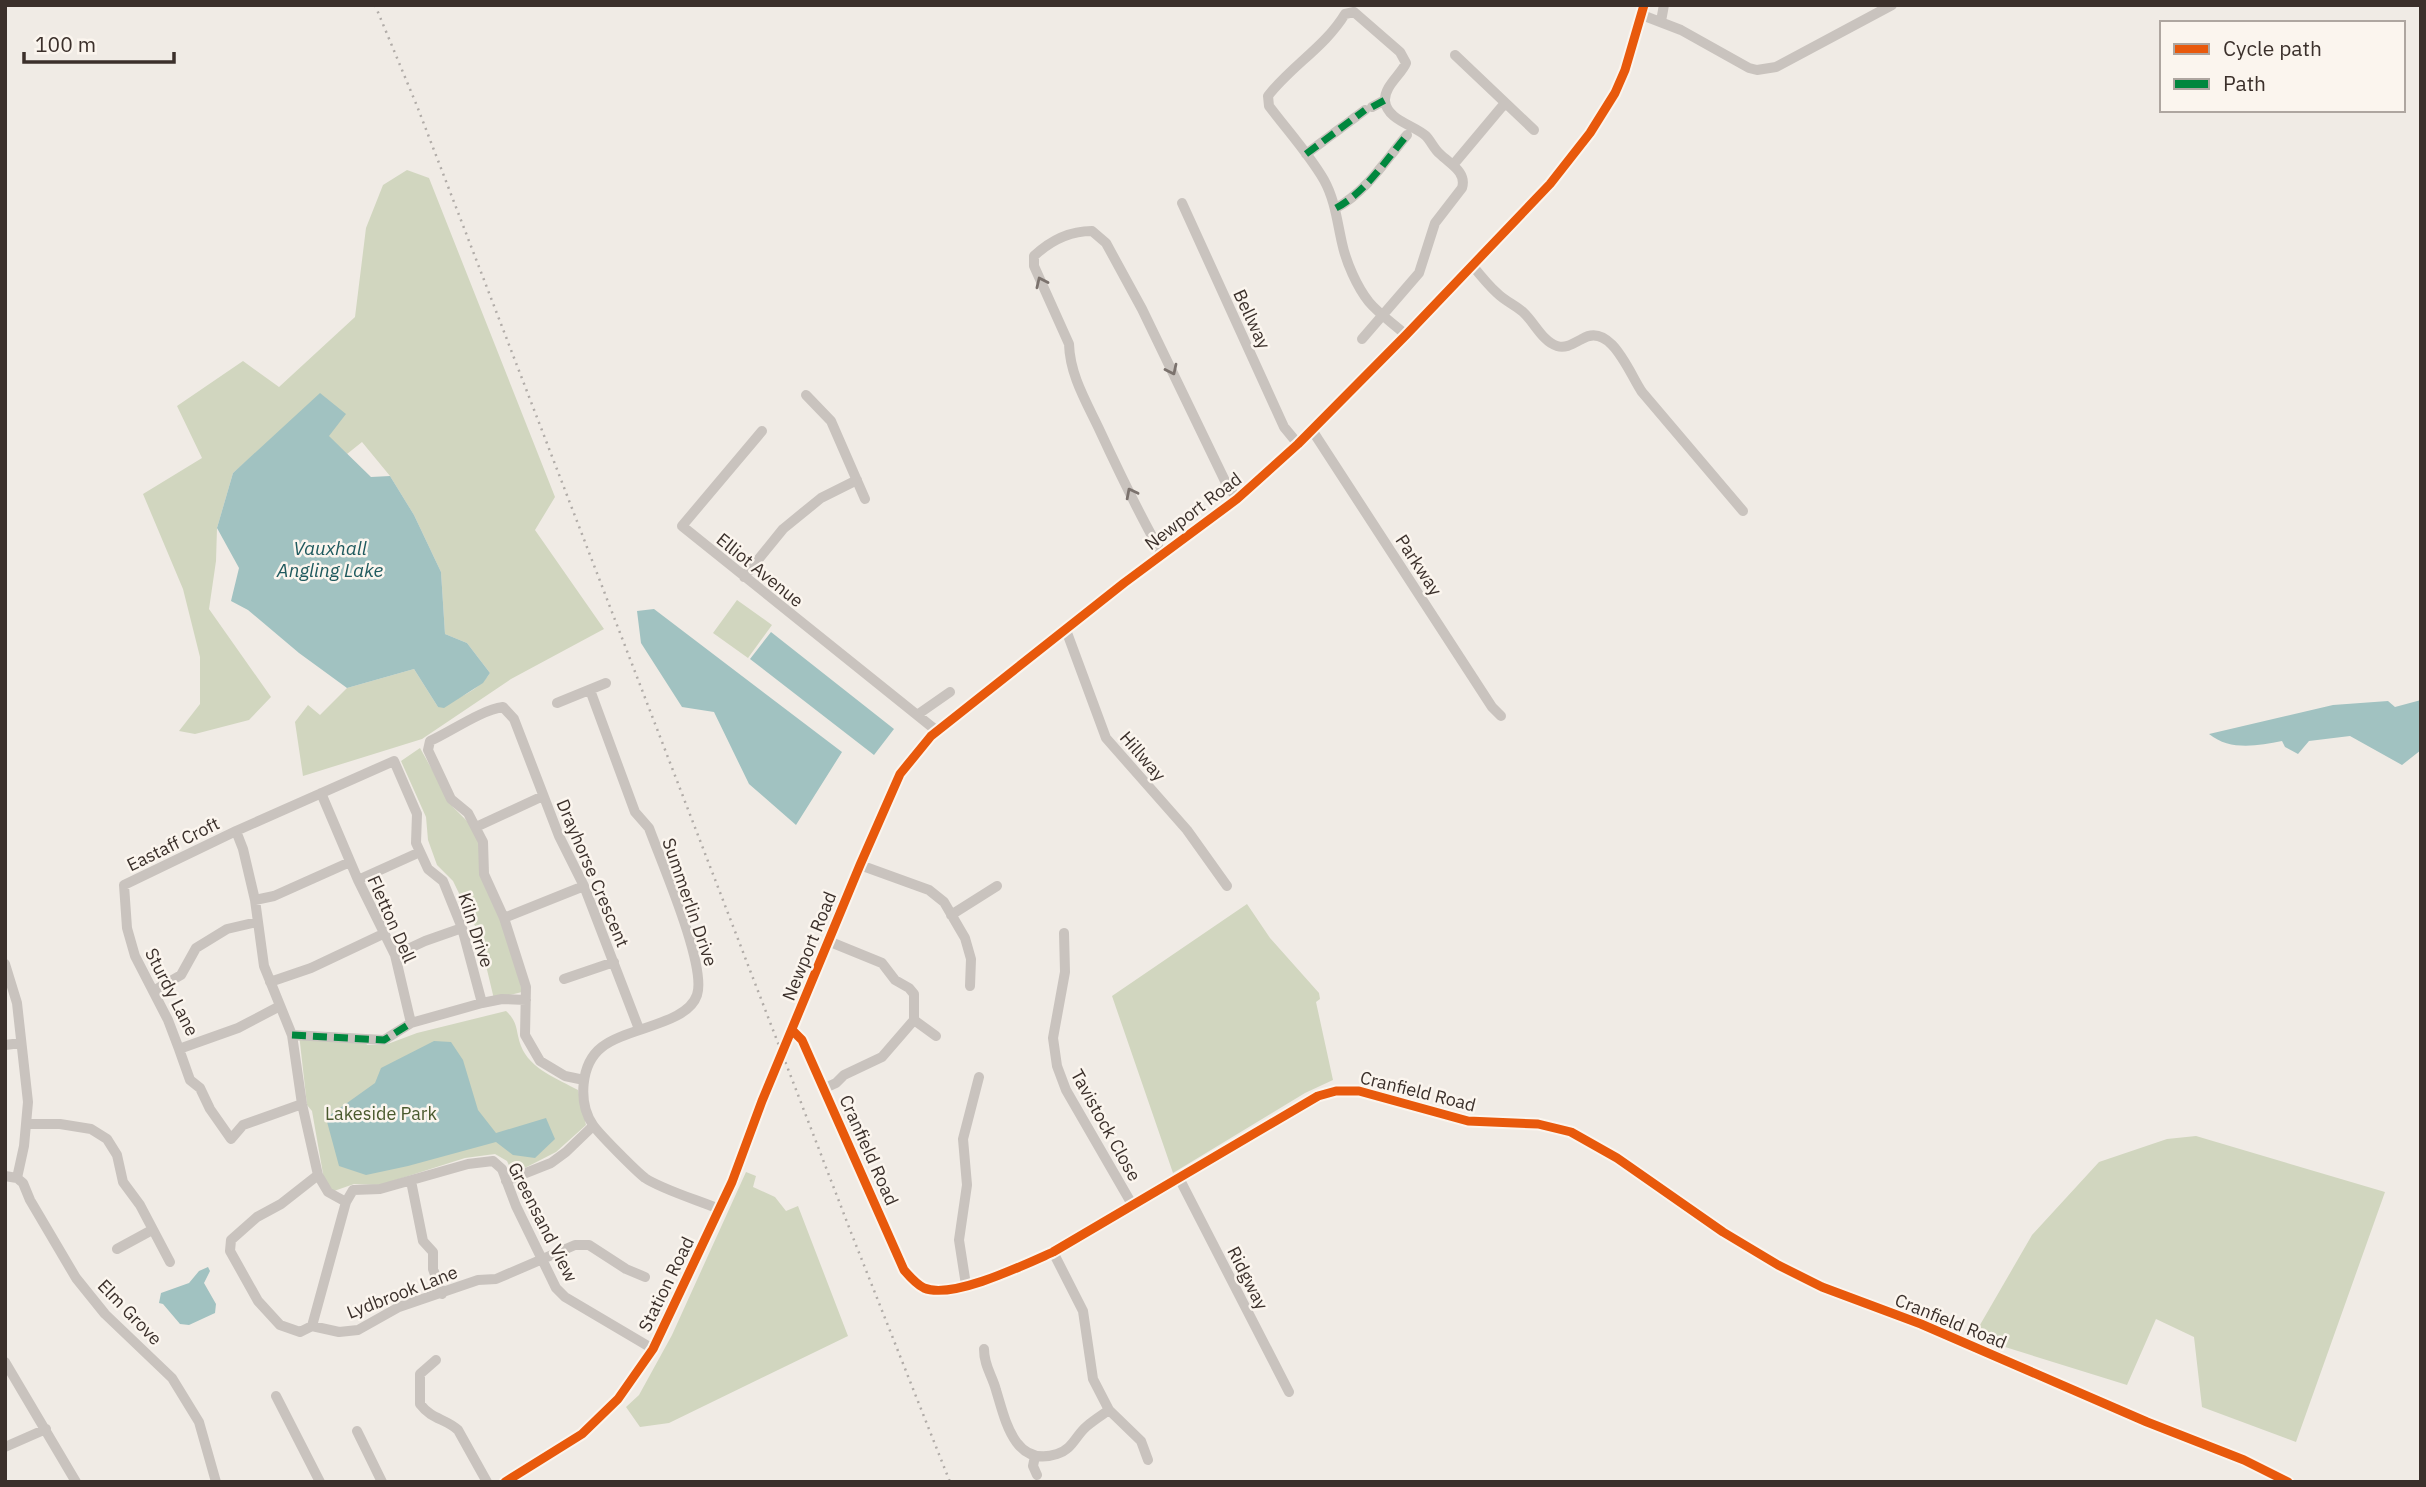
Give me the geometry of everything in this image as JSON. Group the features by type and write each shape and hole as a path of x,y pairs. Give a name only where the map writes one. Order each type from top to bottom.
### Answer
{"street":[{"path":"1661,21 1664,5"},
{"path":"1643,10 1749,68 1758,70 1776,67 1892,5"},
{"name":"Newport Road","path":"785,1047 860,864 900,775 937,731 1162,554 1237,499 1298,444 1406,335 1550,184 1601,118 1625,70 1643,10"},
{"path":"1362,339 1384,315 1419,273 1435,223 1463,186 1462,177 1426,136 1389,111 1385,100 1388,89 1406,63 1400,52 1354,12 1345,14 1330,35 1299,62 1268,96 1269,106 1325,181 1336,208 1342,245 1355,278 1368,301 1384,315 1406,335"},
{"path":"1455,55 1534,130"},
{"path":"1306,154 1368,108 1385,100"},
{"path":"1453,165 1505,103"},
{"path":"1336,208 1369,180 1407,135"},
{"name":"Bellway","path":"1182,203 1284,427 1298,444"},
{"path":"1162,554 1078,385 1069,356 1069,344 1034,266 1034,256 1043,247 1075,231 1092,231 1106,243 1142,309 1226,483 1237,499"},
{"path":"1472,265 1498,294 1524,313 1549,341 1557,346 1567,347 1587,335 1598,335 1607,340 1631,369 1642,392 1744,511"},
{"path":"806,395 831,421 865,499"},
{"name":"Parkway","path":"1312,430 1492,708 1501,716"},
{"name":"Elliot Avenue","path":"762,431 682,526 937,731"},
{"path":"744,577 783,529 821,498 857,480"},
{"name":"Hillway","path":"1066,630 1107,738 1187,830 1227,886"},
{"path":"557,703 606,683"},
{"name":"Summerlin Drive","path":"584,1080 587,1069 600,1048 628,1032 683,1014 691,1007 697,997 699,974 696,955 649,828 635,812 590,690"},
{"path":"917,715 950,692"},
{"name":"Drayhorse Crescent","path":"584,1080 565,1076 540,1061 526,1035 526,988 504,918 484,874 483,842 468,813 451,799 428,750 430,741 459,728 490,709 503,707 514,719 543,796 584,886 639,1029"},
{"path":"312,1326 346,1202 328,1192 318,1175 302,1104 292,1035 264,966 255,900 236,831 394,761 417,814 416,843 420,852 358,880"},
{"name":"Fletton Dell","path":"321,793 349,862 395,955 411,1023"},
{"name":"Drayhorse Crescent","path":"476,827 543,796"},
{"name":"Eastaff Croft","path":"124,885 236,831"},
{"name":"Kiln Drive","path":"420,852 428,869 443,881 463,928 482,1003"},
{"path":"255,900 274,896 349,862"},
{"path":"860,864 929,890 944,902 965,938 971,959 970,986"},
{"name":"Sturdy Lane","path":"124,885 127,928 135,956 168,1020 179,1049 238,1028 280,1006"},
{"path":"504,918 584,886"},
{"path":"951,915 997,886"},
{"path":"153,990 181,975 196,948 227,929 257,922"},
{"path":"395,955 463,928"},
{"name":"Tavistock Close","path":"1064,933 1065,972 1053,1038 1057,1066 1066,1090 1133,1206"},
{"path":"270,982 311,968 383,934"},
{"path":"823,1089 882,1057 914,1020 914,994 895,980 882,963 828,941"},
{"name":"Drayhorse Crescent","path":"564,979 614,962"},
{"path":"5,964 17,1003 28,1102 18,1178 5,1176"},
{"path":"292,1035 384,1040 411,1023 482,1003 502,999 526,1000"},
{"path":"914,1020 936,1036"},
{"name":"Cranfield Road","path":"792,1030 802,1040 904,1270 913,1281 924,1288 935,1290 966,1285 1008,1273 1052,1252 1133,1206 1318,1096 1336,1091 1370,1092 1430,1112 1468,1121 1556,1127 1571,1132 1617,1158 1723,1232 1778,1265 1822,1287 1921,1324 2147,1422 2244,1460 2288,1482"},
{"path":"5,1045 21,1043"},
{"name":"Station Road","path":"505,1482 582,1434 618,1399 653,1349 732,1182 785,1047"},
{"path":"179,1049 190,1080 200,1088 210,1109 231,1139 243,1125 302,1104"},
{"path":"966,1285 959,1240 967,1185 963,1139 979,1077"},
{"path":"584,1080 584,1107 593,1126 646,1178 719,1209"},
{"path":"26,1124 60,1124 91,1129 107,1139 117,1155 123,1182 140,1205 170,1262"},
{"path":"506,1181 551,1163 566,1153 593,1126"},
{"name":"Greensand View","path":"346,1202 353,1190 380,1189 468,1164 493,1161 502,1169 516,1206 556,1288 565,1297 653,1349"},
{"name":"Lydbrook Lane","path":"318,1175 281,1204 257,1217 231,1240 230,1251 258,1301 280,1325 300,1332 312,1326 339,1332 358,1330 399,1307 478,1280 496,1279 575,1245 589,1245 626,1269 645,1277"},
{"name":"Elm Grove","path":"18,1178 23,1182 30,1200 65,1259 90,1295 105,1314 172,1378 199,1422 216,1482"},
{"name":"Ridgway","path":"1179,1178 1289,1392"},
{"path":"411,1181 423,1241 433,1252 433,1269 442,1294"},
{"path":"117,1249 152,1230"},
{"path":"1052,1252 1083,1311 1093,1378 1109,1410 1141,1441 1148,1460"},
{"path":"984,1349 984,1363 995,1386 1006,1426 1015,1443 1035,1456 1054,1455 1070,1449 1086,1427 1109,1410"},
{"path":"436,1360 421,1374 420,1404 432,1418 453,1425 458,1430 487,1482"},
{"path":"5,1362 76,1482"},
{"path":"276,1396 320,1482"},
{"path":"5,1447 46,1429"},
{"path":"356,1432 382,1482"},
{"path":"1035,1456 1033,1466 1037,1475"}],"green space":[{"path":"407,170 429,178 555,497 535,530 604,629 511,679 422,739 303,776 295,722 308,705 320,715 347,688 414,669 438,707 473,690 490,673 467,643 445,634 441,572 414,515 390,476 362,442 347,454 328,436 267,443 233,473 217,528 216,561 209,609 271,697 249,720 195,734 179,731 200,704 200,657 183,589 143,494 202,458 177,406 243,361 279,387 355,317 366,228 383,185"},
{"path":"737,600 772,625 748,658 713,633"},
{"path":"420,748 453,807 471,825 480,840 484,875 517,967 522,992 494,999 478,932 453,881 437,865 428,840 426,817 401,761"},
{"path":"1247,904 1270,938 1319,993 1320,999 1316,1002 1333,1080 1305,1093 1173,1173 1112,996"},
{"name":"Lakeside Park","path":"506,1011 513,1019 521,1046 531,1061 578,1090 586,1125 556,1152 513,1174 507,1161 495,1154 465,1158 380,1185 354,1184 334,1191 325,1185 312,1111 307,1105 299,1034 365,1041 367,1045 385,1045 417,1033"},
{"path":"2196,1136 2385,1192 2296,1442 2202,1407 2194,1337 2156,1319 2127,1385 1973,1337 2032,1235 2099,1162 2167,1139"},
{"path":"746,1172 756,1176 753,1187 775,1197 786,1211 798,1206 848,1336 669,1423 640,1427 626,1407 639,1395 672,1335"}],"water":[{"name":"Vauxhall Angling Lake","path":"320,393 346,414 329,436 371,477 390,476 414,515 441,572 445,634 467,643 490,673 483,683 444,708 438,707 414,669 347,688 299,653 248,610 231,601 239,568 217,528 233,473"},
{"path":"654,609 842,752 796,825 749,784 714,712 682,707 641,643 637,611"},
{"path":"771,632 894,729 874,755 750,659"},
{"path":"2421,700 2421,750 2402,765 2350,736 2309,741 2298,754 2285,747 2282,741 2235,745 2209,734 2333,705 2388,701 2395,707"},
{"path":"434,1041 451,1042 463,1060 478,1110 496,1133 546,1118 555,1139 535,1158 513,1155 496,1142 366,1175 339,1166 326,1118 375,1083 381,1068"},
{"path":"208,1267 210,1271 204,1283 216,1304 215,1313 189,1325 180,1324 163,1304 159,1303 161,1293 189,1283 199,1271"}],"railway":[{"path":"375,5 417,106 852,1235 950,1482"}],"marked path":[{"path":"1372,107 1385,100"},
{"path":"1306,154 1365,110"},
{"path":"1336,208 1366,184 1407,135"},
{"path":"292,1035 384,1040 411,1023"}],"cycle path":[{"path":"505,1482 582,1434 618,1399 653,1349 732,1182 762,1101 900,774 931,736 1124,583 1237,499 1298,444 1406,335 1550,184 1590,133 1615,93 1625,70 1644,5"},
{"path":"792,1030 802,1040 904,1270 924,1288 952,1289 970,1285 1053,1252 1318,1096 1336,1091 1359,1091 1468,1121 1538,1124 1571,1132 1617,1158 1723,1232 1778,1265 1822,1287 1921,1324 2147,1422 2244,1460 2288,1482"}]}
